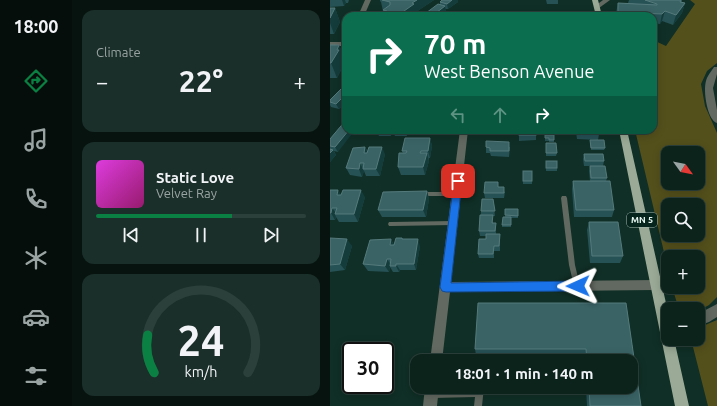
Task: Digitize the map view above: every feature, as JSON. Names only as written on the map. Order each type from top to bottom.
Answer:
[{"type":"main road","points":[[596,0],[598,12]]},
{"type":"main road","name":"MN 5","points":[[624,134],[661,302]]},
{"type":"main road","name":"MN 5","points":[[671,346],[682,406]]},
{"type":"street","points":[[363,12],[368,0]]},
{"type":"street","points":[[597,7],[600,0]]},
{"type":"street","points":[[597,7],[607,0]]},
{"type":"street","points":[[330,44],[342,44]]},
{"type":"street","points":[[717,69],[712,75],[708,86],[710,101],[717,120]]},
{"type":"street","points":[[437,354],[464,134]]},
{"type":"street","points":[[446,287],[656,285]]},
{"type":"street","points":[[705,318],[717,310]]},
{"type":"lane","points":[[417,194],[457,194]]},
{"type":"lane","points":[[564,198],[572,265],[578,286]]},
{"type":"lane","points":[[391,224],[453,223]]},
{"type":"lane","points":[[431,396],[447,394]]},
{"type":"lane","points":[[478,406],[480,394]]},
{"type":"shaded area","points":[[690,0],[717,0],[717,63],[707,71],[701,84],[705,106],[717,133],[717,297],[705,307],[705,302],[677,302],[674,294],[705,294],[705,250],[663,250],[662,242],[705,242],[705,198],[661,198],[661,240],[636,134],[657,134],[657,42],[666,46],[695,4]]},
{"type":"shaded area","points":[[717,320],[717,406],[708,406],[693,346],[705,346],[705,325]]},
{"type":"building","points":[[382,0],[417,0],[403,12],[386,12],[387,11],[383,10],[390,5],[390,2]]},
{"type":"building","points":[[442,0],[452,0],[447,4],[440,2]]},
{"type":"building","points":[[645,0],[681,0],[680,2],[685,3],[676,15],[665,11],[662,14],[657,14],[657,12],[618,12],[618,3],[657,4]]},
{"type":"building","points":[[438,4],[445,6],[437,12],[427,12]]},
{"type":"building","points":[[330,8],[335,8],[330,18]]},
{"type":"building","points":[[330,45],[339,45],[337,50],[339,50],[331,63],[330,63]]},
{"type":"building","points":[[342,88],[342,98],[336,104],[330,102],[330,100]]},
{"type":"building","points":[[342,125],[342,134],[346,134],[335,147],[330,146],[330,139]]},
{"type":"building","points":[[519,134],[536,134],[536,135]]},
{"type":"building","points":[[545,135],[554,135],[554,140],[545,138]]},
{"type":"building","points":[[405,138],[430,138],[428,151],[421,151],[420,153],[427,153],[423,167],[398,167],[399,153],[406,153],[407,151],[402,151]]},
{"type":"building","points":[[590,140],[604,140],[605,148],[591,148]]},
{"type":"building","points":[[486,141],[509,142],[509,151],[490,151],[490,148],[486,147]]},
{"type":"building","points":[[546,143],[556,143],[557,153],[546,153]]},
{"type":"building","points":[[365,147],[364,153],[367,153],[369,147],[382,147],[376,169],[363,169],[364,163],[360,163],[359,169],[346,168],[353,148]]},
{"type":"building","points":[[584,154],[603,154],[604,161],[585,161]]},
{"type":"building","points":[[546,161],[557,161],[557,168],[546,168]]},
{"type":"building","points":[[590,166],[605,166],[607,178],[591,178]]},
{"type":"building","points":[[523,171],[532,171],[532,181],[523,181]]},
{"type":"building","points":[[573,181],[610,181],[614,210],[576,210]]},
{"type":"building","points":[[485,182],[498,182],[498,187],[504,187],[504,193],[484,193]]},
{"type":"building","points":[[330,190],[338,190],[337,195],[341,195],[343,190],[361,190],[354,214],[335,214],[337,208],[332,208],[330,213]]},
{"type":"building","points":[[427,191],[423,210],[378,210],[383,192]]},
{"type":"building","points":[[482,199],[493,199],[495,211],[481,211]]},
{"type":"building","points":[[505,209],[518,209],[518,216],[505,215]]},
{"type":"building","points":[[480,215],[493,215],[492,223],[496,223],[495,231],[479,231]]},
{"type":"building","points":[[503,217],[511,217],[511,225],[502,225]]},
{"type":"building","points":[[589,222],[618,222],[623,256],[592,256]]},
{"type":"building","points":[[486,234],[500,234],[499,246],[494,246],[493,254],[478,254],[479,239],[486,239]]},
{"type":"building","points":[[330,238],[347,239],[340,264],[330,265]]},
{"type":"building","points":[[396,238],[418,239],[414,264],[396,264],[396,266],[390,266],[391,259],[387,259],[385,266],[363,264],[370,240],[391,239],[390,245],[394,245]]},
{"type":"building","points":[[478,303],[626,303],[633,354],[586,354],[586,349],[475,349]]},
{"type":"building","points":[[638,385],[641,406],[590,406],[589,394],[638,394]]},
{"type":"route","points":[[458,181],[446,287],[578,286]]}]
